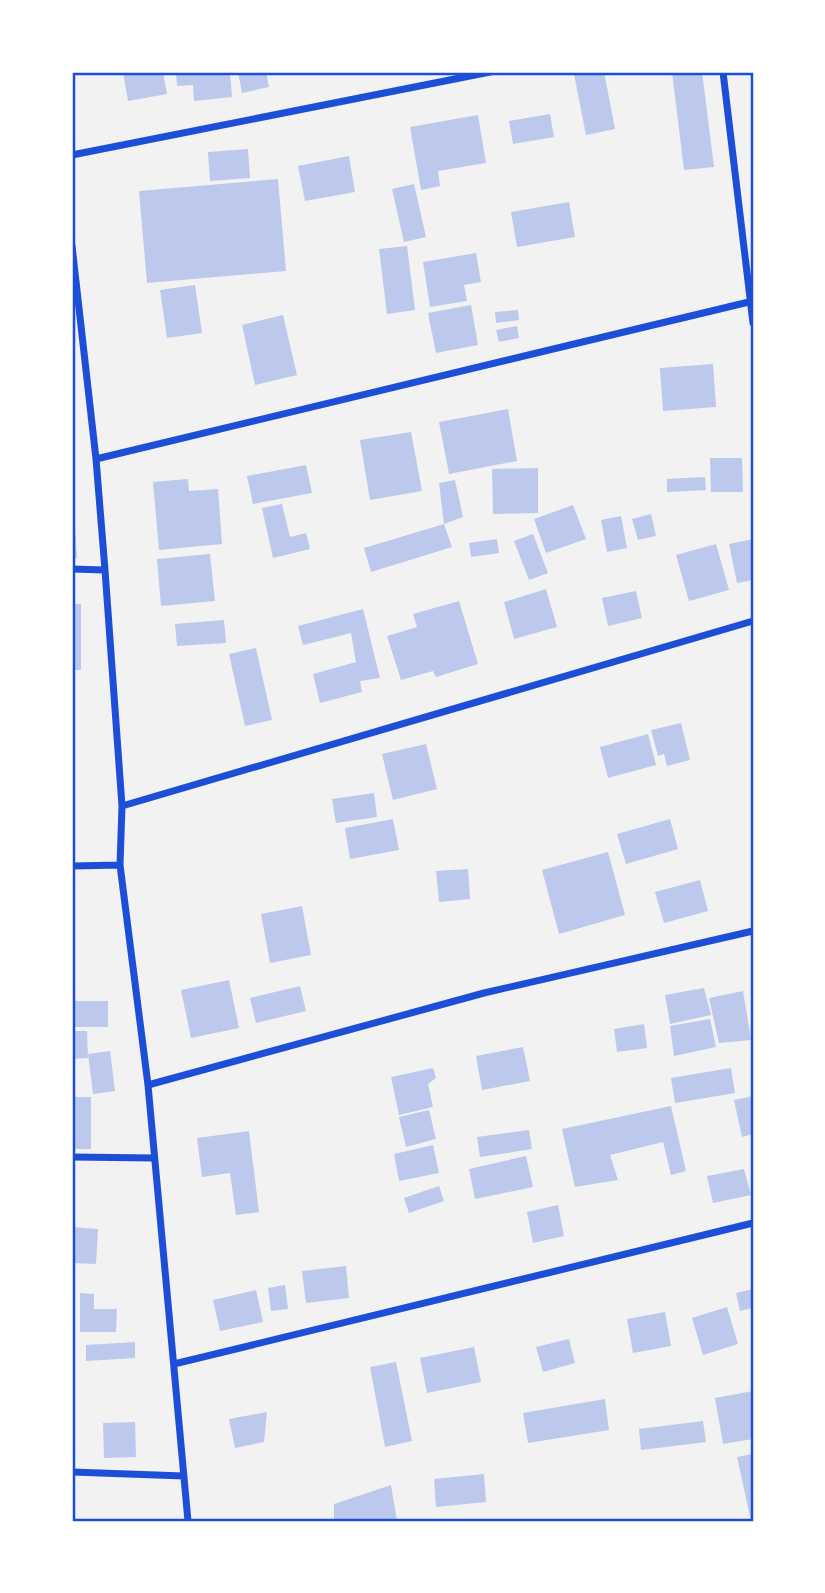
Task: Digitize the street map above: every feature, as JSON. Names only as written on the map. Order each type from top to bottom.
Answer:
[{"type":"street","points":[[72,155],[489,72]]},
{"type":"street","points":[[723,72],[753,323]]},
{"type":"street","points":[[72,246],[96,459],[105,570],[122,806],[120,865],[148,1084],[188,1521]]},
{"type":"street","points":[[96,459],[751,301]]},
{"type":"street","points":[[72,569],[105,570]]},
{"type":"street","points":[[122,806],[753,621]]},
{"type":"street","points":[[72,866],[120,865]]},
{"type":"street","points":[[148,1084],[484,993],[753,931]]},
{"type":"street","points":[[72,1157],[153,1158]]},
{"type":"street","points":[[174,1364],[753,1223]]},
{"type":"street","points":[[72,1472],[184,1476]]},
{"type":"building","points":[[123,72],[163,72],[167,94],[128,101]]},
{"type":"building","points":[[176,72],[230,72],[232,97],[194,101],[193,85],[177,86]]},
{"type":"building","points":[[238,72],[266,72],[269,87],[242,93]]},
{"type":"building","points":[[604,72],[615,129],[586,135],[574,74]]},
{"type":"building","points":[[672,72],[702,72],[714,167],[684,170]]},
{"type":"building","points":[[550,114],[554,137],[513,144],[509,121]]},
{"type":"building","points":[[478,115],[486,163],[438,171],[440,186],[421,190],[410,127]]},
{"type":"building","points":[[248,149],[250,178],[210,181],[208,152]]},
{"type":"building","points":[[349,156],[355,192],[305,201],[298,166]]},
{"type":"building","points":[[278,179],[286,271],[147,283],[139,191]]},
{"type":"building","points":[[414,184],[426,237],[404,242],[392,189]]},
{"type":"building","points":[[569,202],[575,237],[517,247],[511,212]]},
{"type":"building","points":[[407,246],[415,310],[387,314],[379,249]]},
{"type":"building","points":[[476,253],[481,282],[464,285],[467,301],[430,307],[423,262]]},
{"type":"building","points":[[195,285],[202,333],[167,338],[160,290]]},
{"type":"building","points":[[471,305],[478,345],[436,353],[428,313]]},
{"type":"building","points":[[518,310],[519,320],[496,323],[495,312]]},
{"type":"building","points":[[283,315],[297,375],[255,385],[242,325]]},
{"type":"building","points":[[517,326],[519,338],[499,342],[496,330]]},
{"type":"building","points":[[713,364],[716,407],[663,411],[660,368]]},
{"type":"building","points":[[508,409],[517,461],[449,474],[439,422]]},
{"type":"building","points":[[411,432],[422,491],[370,500],[360,440]]},
{"type":"building","points":[[710,458],[742,458],[743,492],[711,492]]},
{"type":"building","points":[[306,465],[312,493],[253,504],[247,476]]},
{"type":"building","points":[[538,468],[538,513],[493,514],[492,469]]},
{"type":"building","points":[[705,477],[706,490],[667,492],[667,479]]},
{"type":"building","points":[[188,479],[189,491],[218,489],[222,544],[159,550],[153,482]]},
{"type":"building","points":[[455,480],[463,517],[444,524],[439,483]]},
{"type":"building","points":[[282,504],[290,537],[306,533],[310,549],[273,558],[262,508]]},
{"type":"building","points":[[573,505],[586,539],[546,553],[534,519]]},
{"type":"building","points":[[74,512],[77,558],[72,558]]},
{"type":"building","points":[[651,514],[656,536],[638,540],[632,519]]},
{"type":"building","points":[[621,516],[627,548],[607,552],[601,520]]},
{"type":"building","points":[[444,524],[452,547],[371,572],[364,548]]},
{"type":"building","points":[[533,534],[548,573],[529,580],[514,541]]},
{"type":"building","points":[[497,539],[499,553],[471,557],[469,543]]},
{"type":"building","points":[[753,539],[753,580],[737,583],[729,544]]},
{"type":"building","points":[[716,544],[729,590],[689,601],[676,555]]},
{"type":"building","points":[[210,554],[215,601],[161,606],[157,559]]},
{"type":"building","points":[[546,589],[557,627],[514,639],[504,602]]},
{"type":"building","points":[[636,591],[642,618],[608,626],[602,598]]},
{"type":"building","points":[[459,601],[478,664],[436,677],[433,671],[401,680],[387,636],[417,627],[413,614]]},
{"type":"building","points":[[72,604],[81,604],[81,670],[72,670]]},
{"type":"building","points":[[363,609],[380,678],[360,681],[362,692],[320,703],[313,674],[356,662],[351,633],[303,645],[298,626]]},
{"type":"building","points":[[224,620],[226,643],[177,646],[175,624]]},
{"type":"building","points":[[256,648],[272,720],[245,726],[229,654]]},
{"type":"building","points":[[681,723],[690,760],[667,766],[664,754],[658,756],[651,730]]},
{"type":"building","points":[[648,734],[656,765],[608,778],[600,747]]},
{"type":"building","points":[[426,744],[437,789],[393,800],[382,754]]},
{"type":"building","points":[[374,793],[377,817],[336,823],[332,799]]},
{"type":"building","points":[[393,819],[399,850],[350,859],[345,828]]},
{"type":"building","points":[[670,819],[678,849],[626,864],[617,834]]},
{"type":"building","points":[[608,852],[625,915],[559,934],[542,870]]},
{"type":"building","points":[[468,869],[470,899],[439,902],[436,871]]},
{"type":"building","points":[[700,880],[708,911],[664,923],[655,892]]},
{"type":"building","points":[[302,906],[311,955],[270,963],[261,914]]},
{"type":"building","points":[[229,980],[239,1028],[191,1038],[181,990]]},
{"type":"building","points":[[300,986],[306,1011],[256,1023],[250,998]]},
{"type":"building","points":[[704,988],[711,1015],[670,1024],[665,995]]},
{"type":"building","points":[[743,991],[751,1040],[719,1043],[709,998]]},
{"type":"building","points":[[72,1001],[108,1001],[108,1027],[72,1027]]},
{"type":"building","points":[[710,1019],[716,1047],[674,1056],[670,1026]]},
{"type":"building","points":[[644,1024],[647,1048],[617,1052],[614,1029]]},
{"type":"building","points":[[72,1031],[87,1031],[88,1058],[72,1059]]},
{"type":"building","points":[[523,1047],[530,1081],[482,1090],[476,1056]]},
{"type":"building","points":[[110,1051],[115,1091],[93,1094],[88,1054]]},
{"type":"building","points":[[433,1068],[436,1078],[428,1084],[433,1107],[399,1115],[391,1077]]},
{"type":"building","points":[[731,1068],[735,1093],[675,1103],[671,1078]]},
{"type":"building","points":[[753,1096],[753,1134],[742,1137],[734,1100]]},
{"type":"building","points":[[72,1097],[91,1097],[91,1149],[72,1149]]},
{"type":"building","points":[[671,1106],[686,1171],[671,1175],[663,1142],[610,1155],[618,1180],[575,1187],[562,1129]]},
{"type":"building","points":[[429,1110],[436,1139],[406,1147],[399,1117]]},
{"type":"building","points":[[529,1130],[532,1149],[480,1157],[477,1137]]},
{"type":"building","points":[[249,1131],[259,1212],[236,1215],[230,1173],[202,1177],[197,1138]]},
{"type":"building","points":[[433,1145],[439,1173],[399,1181],[394,1154]]},
{"type":"building","points":[[526,1156],[533,1187],[475,1199],[469,1169]]},
{"type":"building","points":[[744,1169],[751,1195],[713,1203],[707,1176]]},
{"type":"building","points":[[439,1186],[444,1201],[409,1213],[404,1198]]},
{"type":"building","points":[[558,1205],[564,1236],[533,1243],[527,1212]]},
{"type":"building","points":[[72,1227],[98,1229],[96,1264],[72,1263]]},
{"type":"building","points":[[346,1266],[349,1298],[306,1303],[302,1271]]},
{"type":"building","points":[[285,1285],[288,1309],[271,1311],[268,1288]]},
{"type":"building","points":[[753,1289],[753,1308],[740,1311],[736,1293]]},
{"type":"building","points":[[256,1290],[263,1322],[220,1331],[213,1300]]},
{"type":"building","points":[[80,1293],[94,1294],[94,1309],[117,1309],[116,1332],[80,1332]]},
{"type":"building","points":[[727,1307],[738,1344],[703,1355],[692,1318]]},
{"type":"building","points":[[665,1312],[671,1346],[633,1353],[627,1319]]},
{"type":"building","points":[[569,1339],[575,1363],[543,1372],[536,1347]]},
{"type":"building","points":[[135,1342],[135,1358],[86,1361],[86,1345]]},
{"type":"building","points":[[474,1347],[481,1382],[427,1393],[420,1358]]},
{"type":"building","points":[[396,1362],[412,1441],[385,1447],[370,1367]]},
{"type":"building","points":[[753,1391],[753,1439],[723,1444],[715,1398]]},
{"type":"building","points":[[605,1399],[609,1430],[528,1443],[523,1413]]},
{"type":"building","points":[[267,1412],[264,1442],[235,1448],[229,1419]]},
{"type":"building","points":[[703,1421],[706,1442],[641,1450],[639,1429]]},
{"type":"building","points":[[135,1422],[136,1457],[104,1458],[103,1423]]},
{"type":"building","points":[[753,1454],[753,1521],[751,1521],[737,1457]]},
{"type":"building","points":[[484,1474],[486,1502],[436,1507],[434,1479]]},
{"type":"building","points":[[391,1485],[397,1521],[334,1521],[334,1504]]}]
